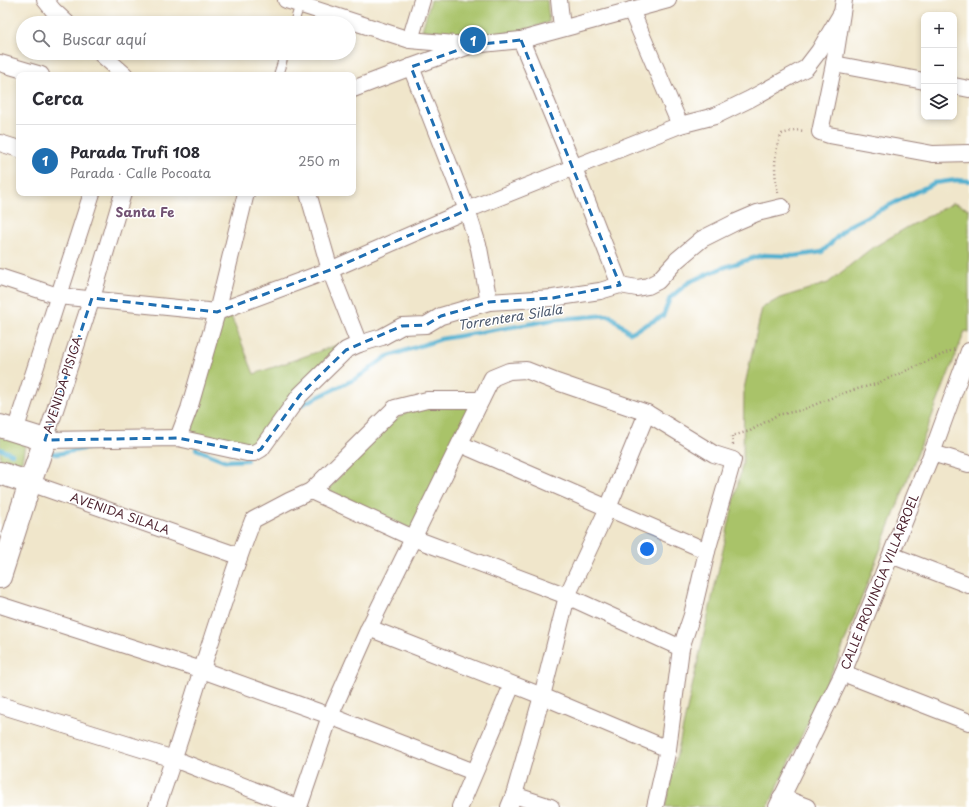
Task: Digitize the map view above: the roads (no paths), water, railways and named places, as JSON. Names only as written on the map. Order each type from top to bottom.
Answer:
[{"type":"street","points":[[45,0],[59,16]]},
{"type":"street","points":[[410,40],[422,0]]},
{"type":"street","points":[[559,0],[562,28]]},
{"type":"street","points":[[356,22],[410,40],[472,45],[521,40],[668,0]]},
{"type":"street","points":[[293,2],[336,16]]},
{"type":"street","points":[[842,7],[834,64],[820,132],[829,135],[933,154],[969,153]]},
{"type":"street","points":[[0,277],[58,296],[92,298],[217,312],[330,270],[467,210],[680,125],[714,116],[750,99],[806,68],[819,51],[842,7]]},
{"type":"street","points":[[631,10],[680,125]]},
{"type":"street","points":[[521,40],[620,285]]},
{"type":"street","points":[[356,88],[472,45]]},
{"type":"street","points":[[108,60],[122,72]]},
{"type":"street","points":[[0,63],[30,72]]},
{"type":"street","points":[[834,64],[921,80]]},
{"type":"street","points":[[411,67],[467,210],[479,248],[489,302]]},
{"type":"street","points":[[957,87],[969,89]]},
{"type":"street","points":[[0,143],[16,148]]},
{"type":"street","points":[[91,196],[58,296],[8,428],[45,440],[178,438],[247,454],[254,453],[261,449],[300,395],[346,350],[359,344],[382,337],[402,326],[426,325],[441,316],[489,302],[553,298],[600,291],[620,285],[638,288],[648,286],[658,281],[677,260],[702,239],[757,213],[782,208]]},
{"type":"street","name":"AVENIDA PISIGA","points":[[0,577],[92,298],[123,196]]},
{"type":"street","points":[[178,438],[189,409],[217,312],[245,196]]},
{"type":"street","points":[[309,196],[330,270],[359,344]]},
{"type":"street","name":"CALLE PROVINCIA VILLARROEL","points":[[779,802],[843,673],[932,453],[964,349]]},
{"type":"street","points":[[0,705],[174,758],[298,807],[330,716],[368,628],[492,378],[509,371],[526,370],[647,413],[714,454],[733,460],[707,551],[692,615],[681,648],[668,749],[655,807]]},
{"type":"street","points":[[157,807],[239,556],[253,520],[311,491],[395,408],[427,400],[481,400]]},
{"type":"street","points":[[551,807],[511,801],[542,696],[567,596],[608,508],[647,413]]},
{"type":"street","points":[[460,444],[707,551]]},
{"type":"street","points":[[932,453],[969,464]]},
{"type":"street","name":"AVENIDA SILALA","points":[[0,473],[239,556]]},
{"type":"street","points":[[311,491],[413,538],[567,596],[681,648]]},
{"type":"street","points":[[891,555],[969,585]]},
{"type":"street","points":[[0,605],[202,670],[330,716],[474,772]]},
{"type":"street","points":[[368,628],[542,696],[668,749]]},
{"type":"street","points":[[843,673],[969,722]]},
{"type":"street","points":[[460,807],[512,685]]},
{"type":"street","points":[[779,802],[807,807]]},
{"type":"lane","points":[[293,2],[294,16]]},
{"type":"lane","points":[[279,72],[283,60]]},
{"type":"waterway","name":"Torrentera Silala","points":[[299,406],[357,378],[386,357],[441,339],[558,319],[610,315],[630,333],[663,316],[670,298],[689,282],[722,268],[763,255],[794,256],[822,252],[848,226],[934,183],[957,180],[969,181]]},
{"type":"waterway","name":"Torrentera Silala","points":[[48,452],[57,454],[98,446]]},
{"type":"waterway","name":"Torrentera Silala","points":[[0,449],[12,454]]},
{"type":"waterway","name":"Torrentera Silala","points":[[196,449],[226,461],[247,460]]},
{"type":"place","name":"Parada Trufi 108","points":[[473,40]]},
{"type":"district","name":"Santa Fe","points":[[145,212]]}]
